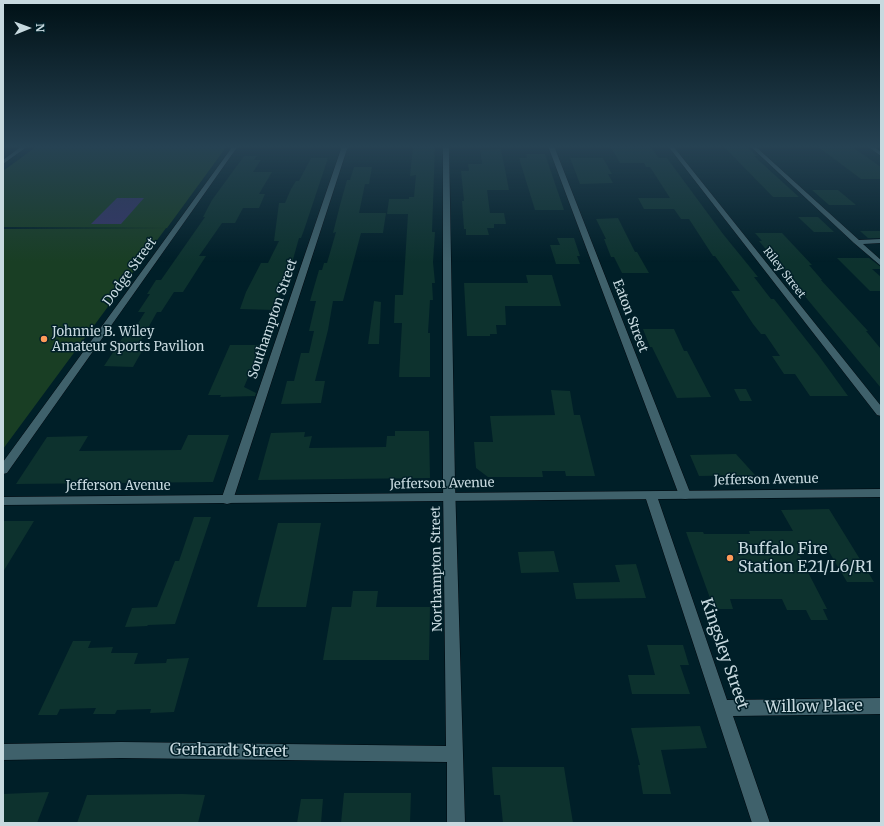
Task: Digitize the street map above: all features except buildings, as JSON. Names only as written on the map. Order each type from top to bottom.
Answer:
[{"type":"street","name":"Dodge Street","points":[[3,470],[208,185]]},
{"type":"street","name":"Southampton Street","points":[[227,500],[332,185]]},
{"type":"street","name":"Northampton Street","points":[[446,185],[456,823]]},
{"type":"street","name":"Eaton Street","points":[[566,185],[685,495]]},
{"type":"street","name":"Riley Street","points":[[700,185],[881,413]]},
{"type":"street","points":[[794,185],[881,264]]},
{"type":"street","points":[[856,242],[881,242]]},
{"type":"street","name":"Jefferson Avenue","points":[[3,501],[881,493]]},
{"type":"street","name":"Kingsley Street","points":[[652,496],[761,823]]},
{"type":"street","name":"Willow Place","points":[[723,708],[881,706]]},
{"type":"street","name":"Gerhardt Street","points":[[3,752],[128,750],[455,754]]},
{"type":"green space","points":[[3,185],[199,185],[167,228],[3,227]]},
{"type":"green space","name":"Johnnie B. Wiley Amateur Sports Pavilion","points":[[166,228],[3,449],[3,229]]},
{"type":"shaded area","points":[[117,198],[144,198],[121,224],[91,224]]},
{"type":"place","name":"Johnnie B. Wiley Amateur Sports Pavilion","points":[[44,339]]},
{"type":"place","name":"Buffalo Fire Station E21/L6/R1","points":[[730,558]]}]
